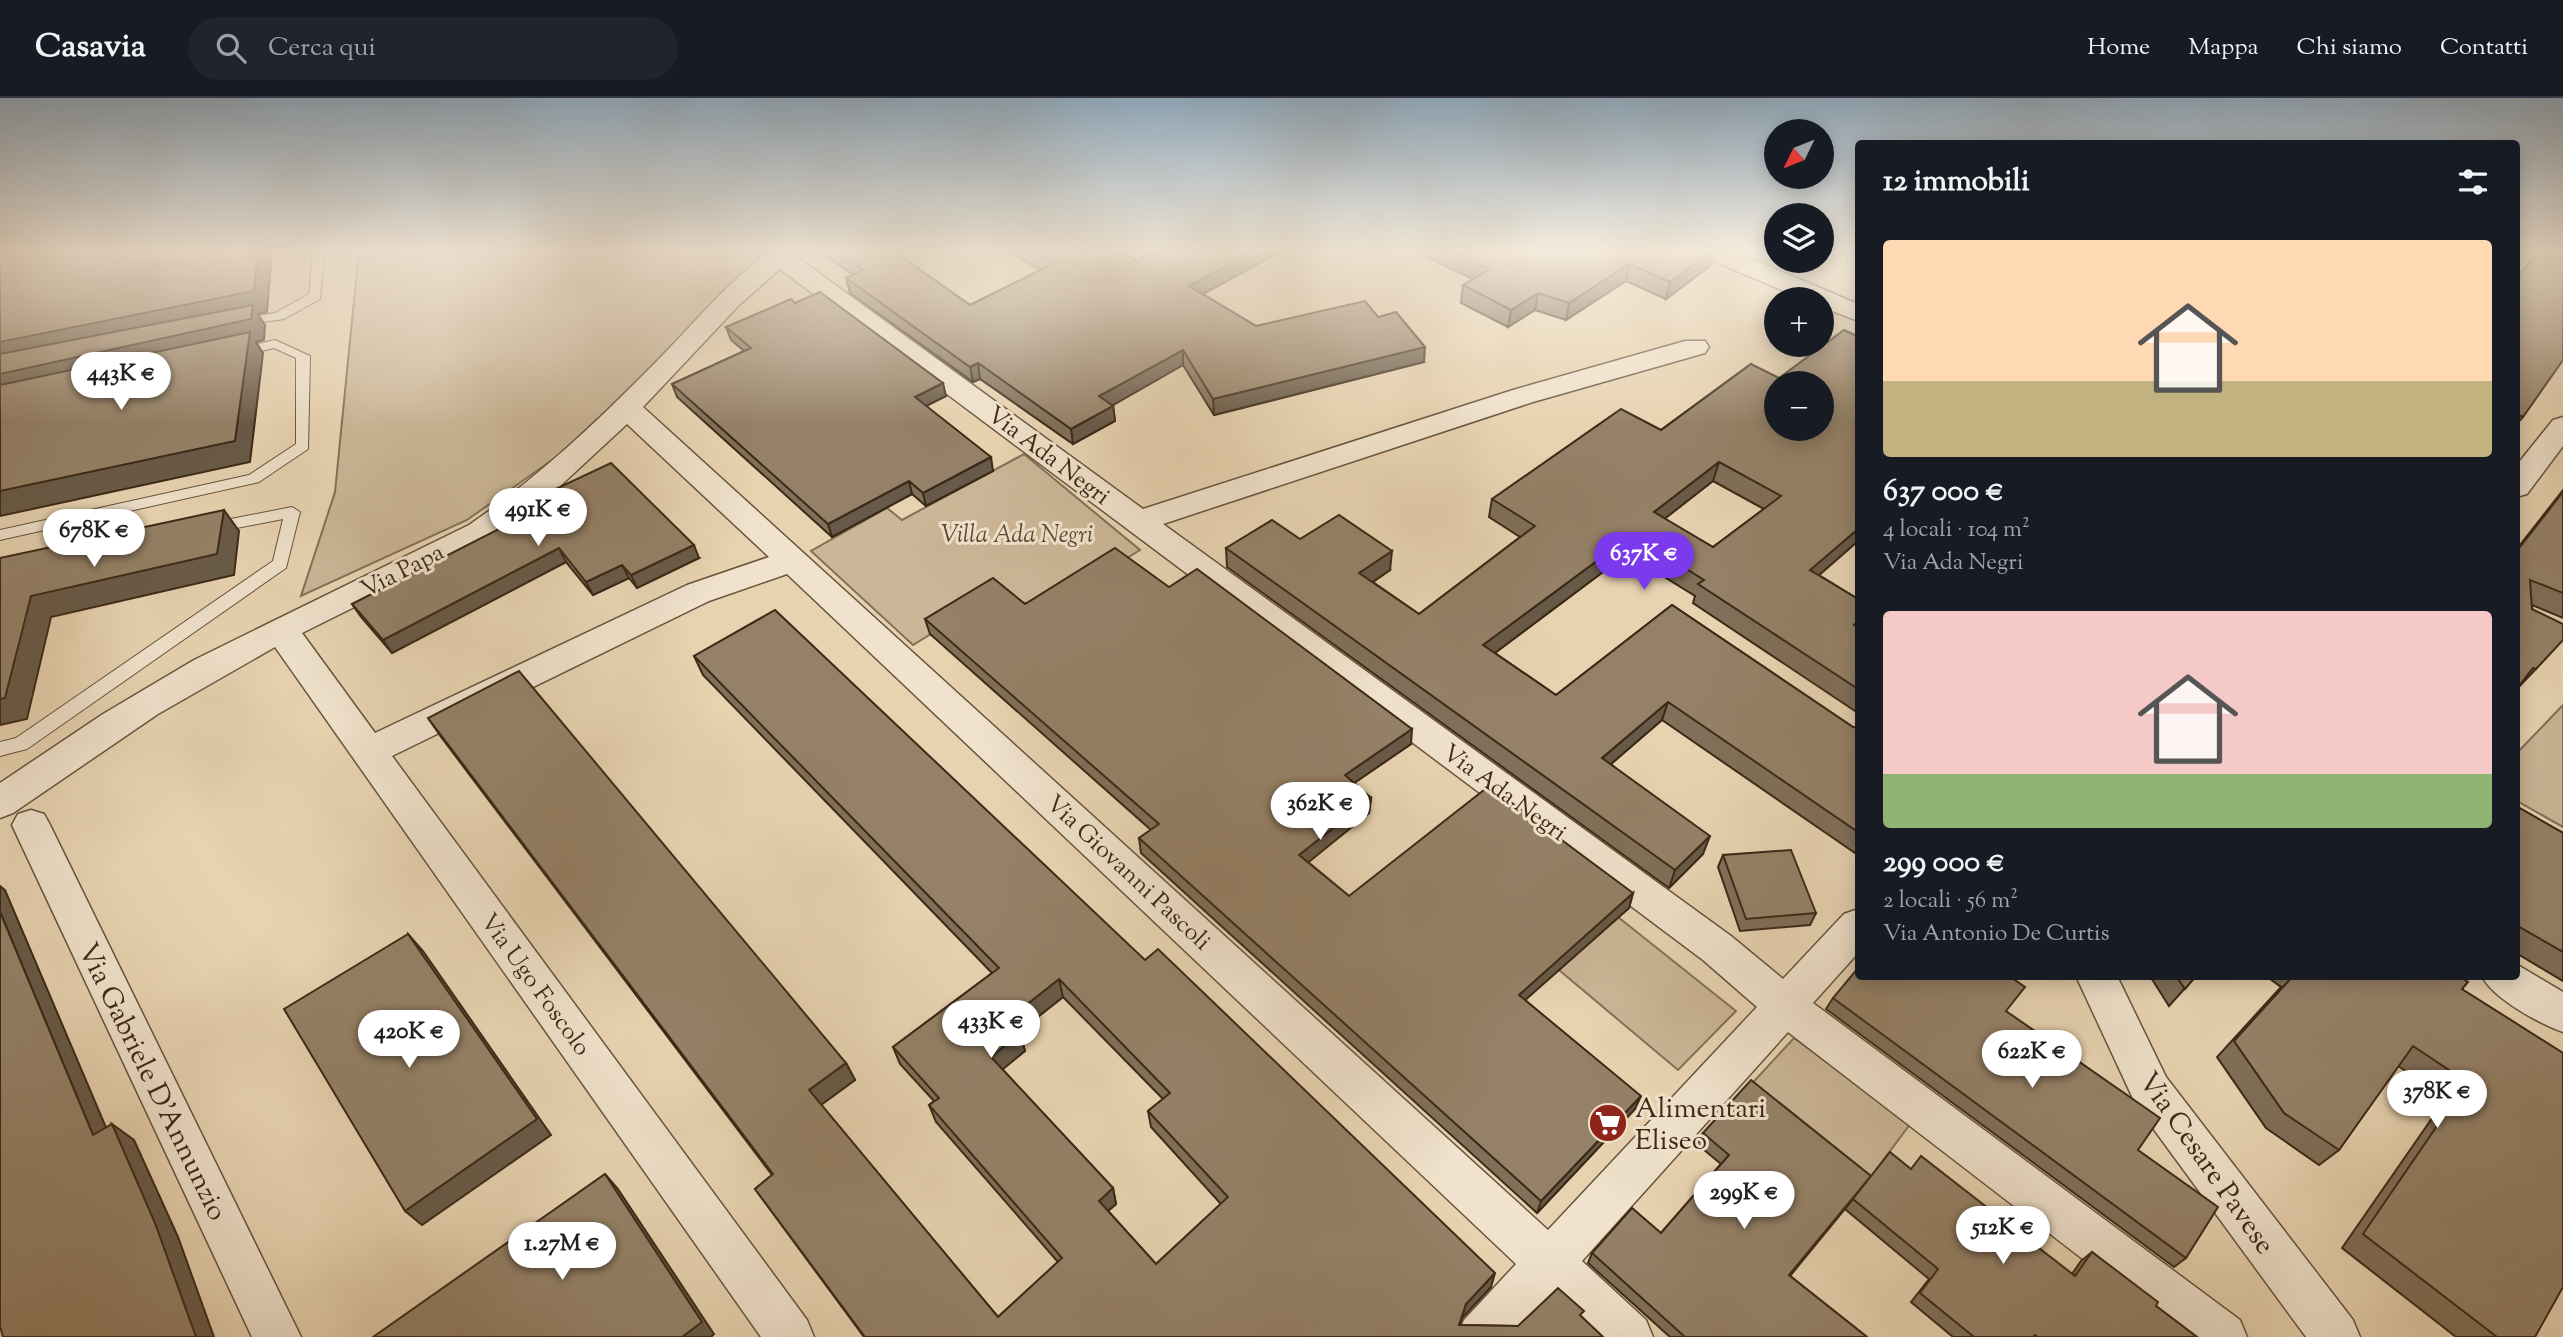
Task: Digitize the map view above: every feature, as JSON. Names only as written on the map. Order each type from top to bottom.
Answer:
[{"type":"street","name":"Via Papa","points":[[16,814],[92,738],[159,696],[498,520],[551,480],[627,408],[724,308]]},
{"type":"street","name":"Via Ada Negri","points":[[856,308],[1138,521],[1717,948],[1784,1005],[2223,1337]]},
{"type":"street","points":[[1138,521],[1522,396],[1695,347]]},
{"type":"street","name":"Via Giovanni Pascoli","points":[[627,408],[1629,1337]]},
{"type":"street","points":[[2520,482],[2563,426]]},
{"type":"street","points":[[369,751],[698,593],[792,561]]},
{"type":"street","name":"Via Ugo Foscolo","points":[[282,631],[790,1337]]},
{"type":"street","name":"Via Gabriele D'Annunzio","points":[[16,814],[277,1337]]},
{"type":"street","points":[[1481,1337],[1855,929]]},
{"type":"street","name":"Via Cesare Pavese","points":[[2098,980],[2151,1091],[2336,1337]]},
{"type":"street","points":[[2508,980],[2563,1014]]},
{"type":"lane","points":[[226,326],[279,316],[294,308]]},
{"type":"lane","points":[[0,535],[254,479],[303,446],[303,356],[275,344],[223,355]]},
{"type":"lane","points":[[0,749],[21,744],[280,564],[292,512],[199,531]]},
{"type":"green space","points":[[353,308],[709,308],[572,446],[467,520],[301,596],[335,492]]},
{"type":"green space","name":"Villa Ada Negri","points":[[1024,454],[1140,550],[1049,607],[991,597],[913,645],[811,551],[887,508],[902,520]]},
{"type":"green space","points":[[2563,705],[2563,827],[2520,803],[2520,750]]},
{"type":"green space","points":[[1618,917],[1736,1011],[1678,1070],[1559,970]]},
{"type":"green space","points":[[1794,1038],[1911,1123],[1863,1187],[1745,1091]]},
{"type":"building","points":[[0,308],[170,308],[0,342]]},
{"type":"building","points":[[238,308],[253,308],[251,319],[0,374],[0,354]]},
{"type":"building","points":[[771,308],[841,308],[943,383],[915,397],[991,457],[923,493],[909,481],[828,524],[672,384],[751,348],[726,327]]},
{"type":"building","points":[[888,308],[1226,308],[1256,326],[1335,308],[1371,308],[1378,317],[1396,312],[1425,347],[1213,399],[1183,350],[1099,396],[1113,406],[1071,429],[978,363],[970,367]]},
{"type":"building","points":[[2520,308],[2563,308],[2563,360],[2523,417],[2520,416]]},
{"type":"building","points":[[1844,330],[1855,335],[1855,532],[1810,570],[1855,597],[1855,687],[1698,584],[1704,580],[1632,535],[1483,645],[1556,695],[1672,605],[1855,727],[1855,830],[1668,702],[1602,758],[1710,836],[1675,870],[1226,548],[1272,520],[1300,539],[1339,515],[1392,551],[1359,573],[1419,614],[1535,526],[1492,499],[1621,409],[1661,430],[1751,364],[1765,371],[1764,441],[1834,441],[1834,371],[1788,371],[1807,357],[1834,357],[1834,337]],"holes":[[[1719,462],[1781,496],[1713,547],[1654,512]]]},
{"type":"building","points":[[250,332],[235,441],[0,491],[0,385]]},
{"type":"building","points":[[611,463],[694,545],[631,575],[622,565],[586,582],[559,548],[383,640],[352,604],[509,524],[501,516],[509,511]]},
{"type":"building","points":[[2563,492],[2563,593],[2530,580],[2532,609],[2563,624],[2563,640],[2536,669],[2533,668],[2520,685],[2520,547]]},
{"type":"building","points":[[224,510],[217,554],[31,596],[5,698],[0,699],[0,558]]},
{"type":"building","points":[[1115,548],[1169,587],[1197,569],[1412,729],[1345,775],[1371,798],[1299,855],[1349,896],[1489,786],[1633,893],[1519,995],[1641,1096],[1541,1201],[1139,838],[1159,824],[925,619],[993,578],[1025,604]]},
{"type":"building","points":[[775,610],[1145,960],[1158,949],[1495,1273],[1466,1304],[1459,1325],[1518,1326],[1558,1288],[1584,1311],[1580,1315],[1603,1337],[865,1337],[755,1189],[773,1174],[428,718],[519,671],[846,1063],[809,1090],[998,1317],[1062,1258],[929,1105],[939,1098],[893,1047],[999,968],[694,656]],"holes":[[[1059,979],[1170,1093],[1148,1111],[1228,1197],[1156,1264],[1099,1201],[1113,1188],[991,1057],[1020,1033],[1007,1020]]]},
{"type":"building","points":[[2520,808],[2563,833],[2563,952],[2520,927]]},
{"type":"building","points":[[1791,850],[1816,913],[1746,919],[1723,855]]},
{"type":"building","points":[[0,912],[93,1135],[112,1124],[155,1223],[196,1337],[3,1337],[0,1326]]},
{"type":"building","points":[[408,934],[537,1119],[405,1211],[284,1009]]},
{"type":"building","points":[[1855,972],[1855,980],[2015,980],[2025,987],[2006,1011],[2160,1118],[2138,1150],[2218,1207],[2186,1258],[1833,998]]},
{"type":"building","points":[[2179,980],[2193,980],[2185,989]]},
{"type":"building","points":[[2289,980],[2465,980],[2468,982],[2462,989],[2563,1053],[2563,1287],[2535,1337],[2497,1337],[2363,1234],[2467,1082],[2413,1046],[2339,1150],[2284,1113],[2234,1041]]},
{"type":"building","points":[[1751,1080],[1871,1176],[1789,1275],[1867,1337],[1685,1337],[1592,1253],[1632,1208],[1661,1233],[1729,1155],[1703,1133]]},
{"type":"building","points":[[1890,1152],[1911,1169],[1921,1156],[2075,1276],[2092,1252],[2158,1302],[2156,1306],[2197,1337],[1974,1337],[1920,1293],[1938,1269],[1853,1199]]},
{"type":"building","points":[[605,1174],[702,1322],[682,1337],[373,1337]]},
{"type":"place","name":"Alimentari Eliseo","points":[[1608,1123]]}]
